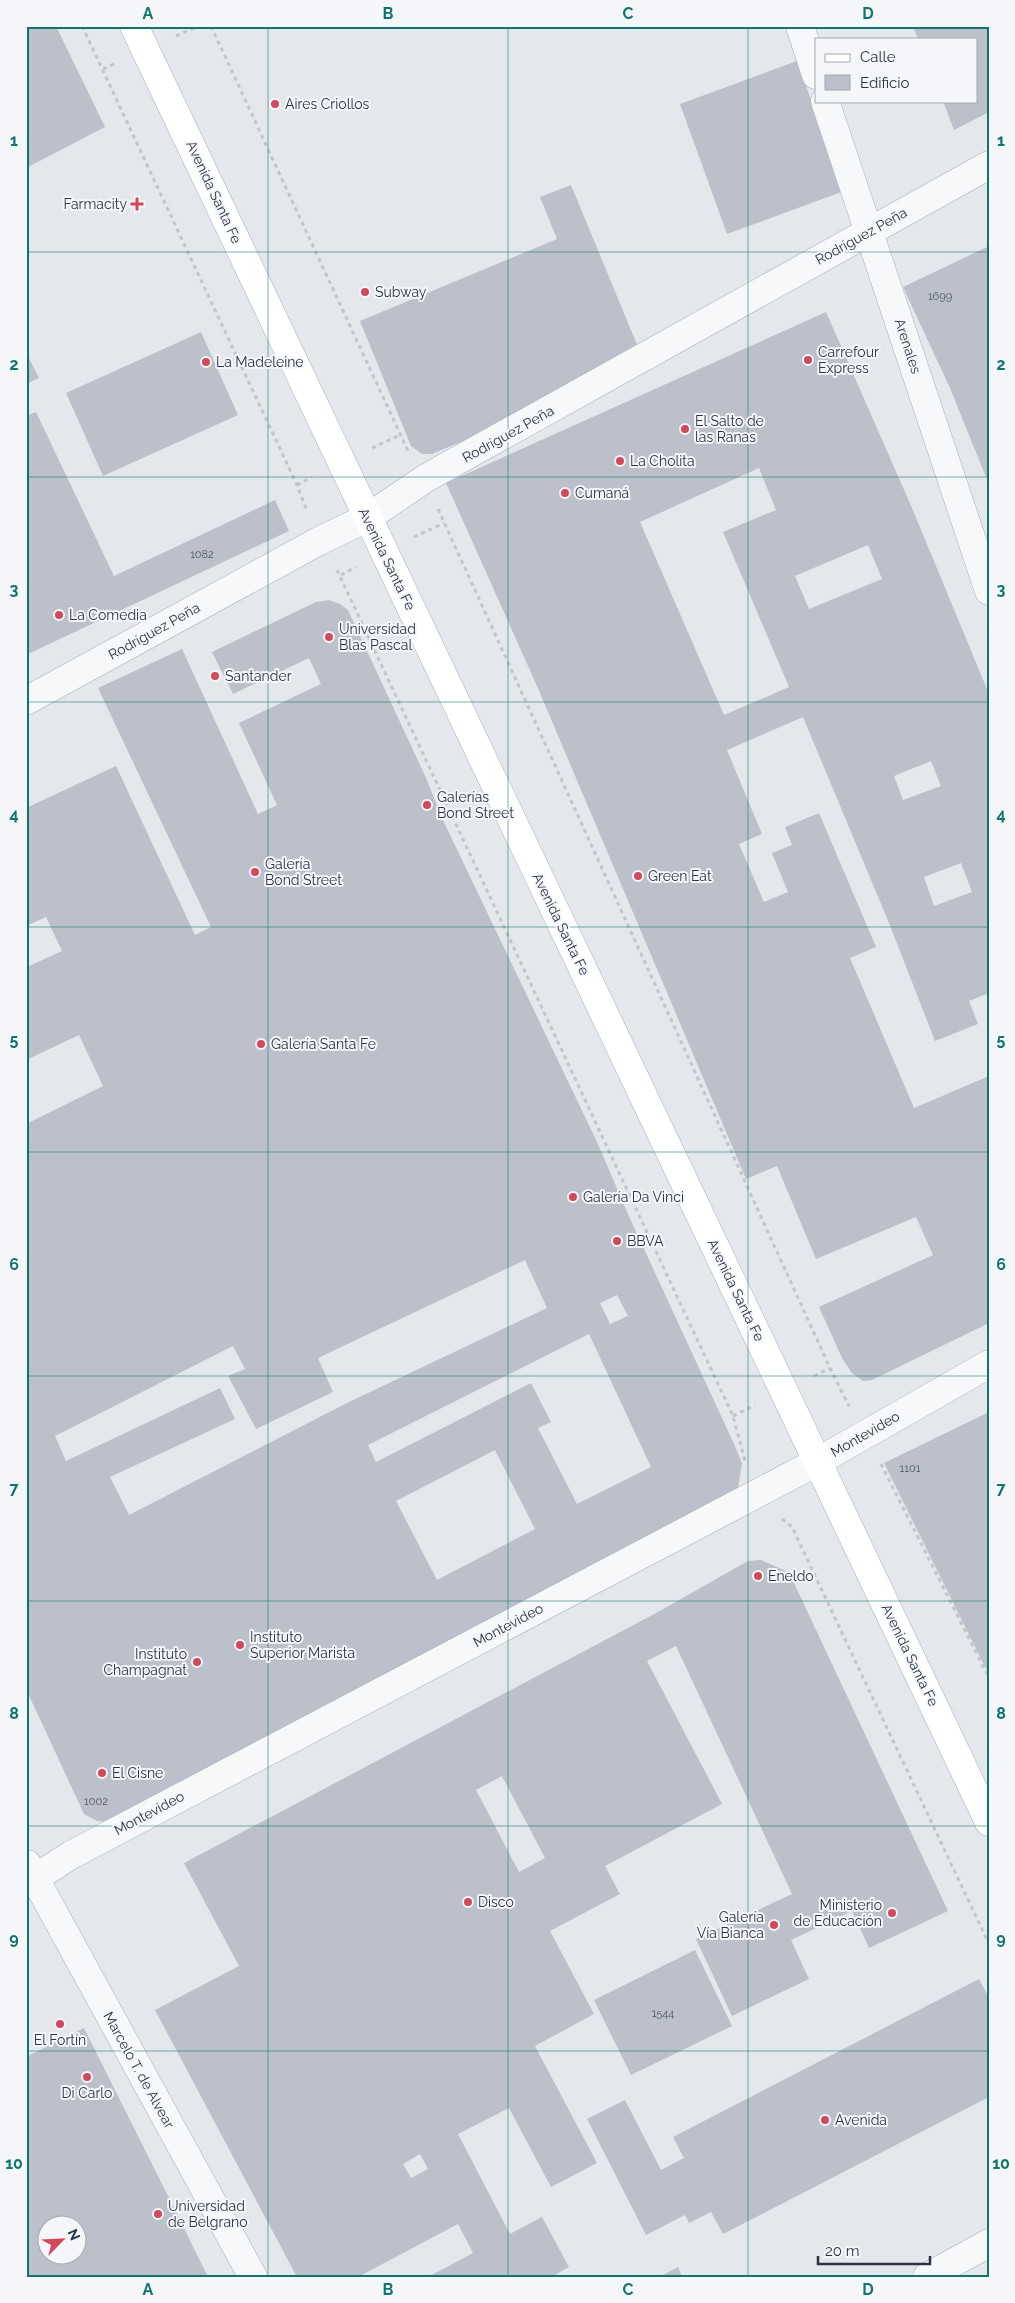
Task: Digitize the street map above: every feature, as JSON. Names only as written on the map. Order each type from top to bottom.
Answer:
[{"type":"main road","name":"Avenida Santa Fe","points":[[134,26],[989,1822]]},
{"type":"street","points":[[800,26],[815,72]]},
{"type":"street","name":"Arenales","points":[[825,102],[989,591]]},
{"type":"street","name":"Rodríguez Peña","points":[[26,701],[319,541],[367,518],[426,478],[989,165]]},
{"type":"street","name":"Montevideo","points":[[29,1876],[817,1462],[989,1364]]},
{"type":"street","name":"Marcelo T. de Alvear","points":[[29,1876],[253,2277]]},
{"type":"street","points":[[926,2277],[989,2243]]},
{"type":"path","points":[[82,26],[293,476],[319,541],[341,575],[733,1416],[755,1494],[792,1528],[989,1944]]},
{"type":"path","points":[[211,26],[400,435],[426,478],[444,523],[817,1340],[864,1435],[889,1476],[989,1678]]},
{"type":"building","points":[[26,26],[56,26],[105,127],[26,168]]},
{"type":"building","points":[[913,26],[989,26],[989,112],[954,130],[943,102],[978,102],[978,38],[918,38]]},
{"type":"building","points":[[797,61],[844,191],[727,234],[680,104]]},
{"type":"building","points":[[571,185],[645,364],[432,454],[422,454],[411,446],[360,321],[557,239],[540,197]]},
{"type":"building","points":[[989,246],[988,482],[950,388],[903,287]]},
{"type":"building","points":[[826,312],[912,508],[989,694],[989,993],[969,1001],[978,1024],[935,1041],[889,923],[803,717],[727,750],[762,834],[739,844],[764,902],[788,892],[772,853],[792,845],[785,827],[819,813],[876,947],[850,958],[914,1108],[989,1076],[989,1323],[872,1380],[863,1381],[852,1373],[842,1358],[819,1307],[933,1255],[916,1217],[816,1259],[777,1166],[746,1179],[537,686],[446,483]],"holes":[[[759,468],[776,510],[723,532],[789,687],[724,715],[640,522]],[[868,545],[882,579],[809,609],[795,576]],[[931,761],[941,786],[903,800],[894,776]],[[961,863],[972,892],[934,906],[924,877]]]},
{"type":"building","points":[[201,332],[238,415],[103,476],[66,393]]},
{"type":"building","points":[[26,352],[39,378],[26,384]]},
{"type":"building","points":[[36,412],[114,576],[275,500],[289,531],[26,655],[26,416]]},
{"type":"building","points":[[329,600],[340,604],[348,610],[427,780],[441,816],[598,1144],[627,1212],[734,1444],[742,1463],[738,1489],[113,1822],[97,1821],[84,1814],[26,1689],[26,1124],[103,1086],[79,1035],[26,1060],[26,960],[29,966],[62,951],[46,917],[26,926],[26,808],[116,766],[195,935],[211,927],[98,688],[182,649],[258,814],[277,805],[239,723],[321,684],[309,658],[233,694],[212,652],[316,602]],"holes":[[[525,1260],[547,1308],[347,1403],[129,1515],[110,1477],[235,1419],[220,1388],[66,1461],[55,1436],[233,1346],[245,1369],[228,1376],[256,1429],[333,1392],[318,1358]],[[617,1295],[628,1316],[610,1324],[600,1303]],[[589,1334],[651,1467],[577,1504],[538,1428],[551,1422],[531,1383],[376,1462],[368,1445]],[[495,1450],[535,1529],[437,1580],[396,1501]]]},
{"type":"building","points":[[989,1412],[989,1675],[884,1463]]},
{"type":"building","points":[[761,1560],[784,1570],[794,1583],[948,1911],[869,1948],[852,1911],[791,1940],[809,1979],[732,2016],[696,1939],[792,1894],[676,1646],[647,1661],[722,1804],[605,1866],[620,1894],[550,1931],[594,2014],[535,2046],[597,2163],[551,2187],[509,2108],[458,2134],[510,2234],[542,2217],[569,2267],[551,2277],[428,2277],[473,2253],[458,2224],[358,2277],[297,2277],[155,2010],[239,1966],[184,1863],[658,1612],[748,1561]],"holes":[[[502,1776],[545,1858],[519,1872],[476,1790]],[[420,2154],[428,2169],[411,2178],[403,2164]]]},
{"type":"building","name":"Galería Vía Bianca","points":[[695,1950],[732,2026],[631,2075],[594,2000]]},
{"type":"building","name":"Avenida","points":[[979,1979],[989,1998],[989,2097],[723,2234],[711,2212],[689,2223],[685,2215],[646,2235],[587,2119],[625,2100],[661,2170],[684,2158],[673,2137]]},
{"type":"building","points":[[84,2028],[208,2277],[26,2277],[26,2057]]},
{"type":"building","points":[[678,2267],[682,2277],[659,2277]]},
{"type":"place","name":"Aires Criollos","points":[[275,104]]},
{"type":"place","name":"Farmacity","points":[[137,204]]},
{"type":"place","name":"Subway","points":[[365,292]]},
{"type":"place","name":"Carrefour Express","points":[[808,360]]},
{"type":"place","name":"La Madeleine","points":[[206,362]]},
{"type":"place","name":"El Salto de las Ranas","points":[[685,429]]},
{"type":"place","name":"La Cholita","points":[[620,461]]},
{"type":"place","name":"Cumaná","points":[[565,493]]},
{"type":"place","name":"La Comedia","points":[[59,615]]},
{"type":"place","name":"Universidad Blas Pascal","points":[[329,637]]},
{"type":"place","name":"Santander","points":[[215,676]]},
{"type":"place","name":"Galerías Bond Street","points":[[427,805]]},
{"type":"place","name":"Galería Bond Street","points":[[255,872]]},
{"type":"place","name":"Green Eat","points":[[638,876]]},
{"type":"place","name":"Galería Santa Fe","points":[[261,1044]]},
{"type":"place","name":"Galería Da Vinci","points":[[573,1197]]},
{"type":"place","name":"BBVA","points":[[617,1241]]},
{"type":"place","name":"Eneldo","points":[[758,1576]]},
{"type":"place","name":"Instituto Superior Marista","points":[[240,1645]]},
{"type":"place","name":"Instituto Champagnat","points":[[197,1662]]},
{"type":"place","name":"El Cisne","points":[[102,1773]]},
{"type":"place","name":"Disco","points":[[468,1902]]},
{"type":"place","name":"Ministerio de Educación","points":[[892,1913]]},
{"type":"place","name":"Galería Vía Bianca","points":[[774,1925]]},
{"type":"place","name":"El Fortín","points":[[60,2024]]},
{"type":"place","name":"Di Carlo","points":[[87,2077]]},
{"type":"place","name":"Avenida","points":[[825,2120]]},
{"type":"place","name":"Universidad de Belgrano","points":[[158,2214]]}]
